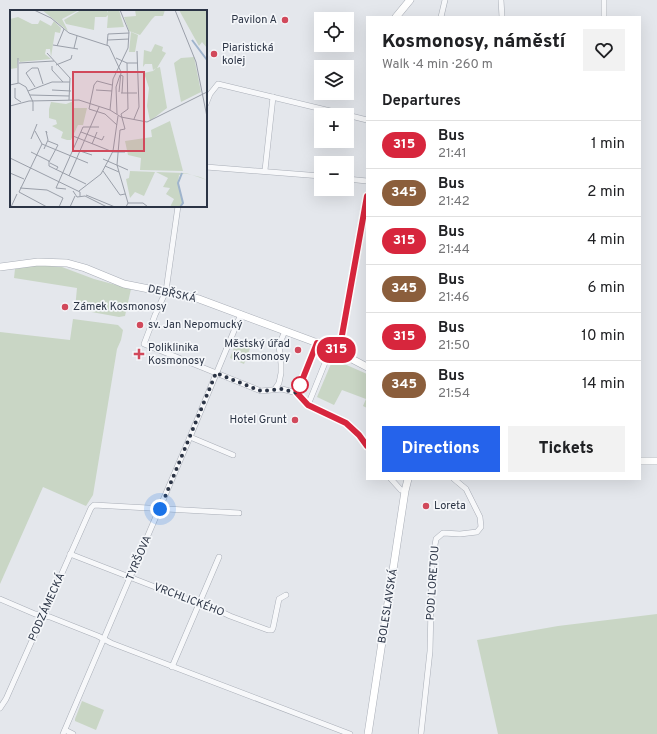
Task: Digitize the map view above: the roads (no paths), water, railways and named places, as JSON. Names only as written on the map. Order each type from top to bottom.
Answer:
[{"type":"main road","points":[[397,16],[410,0]]},
{"type":"main road","points":[[339,352],[366,202]]},
{"type":"main road","name":"DEBŘSKÁ","points":[[0,267],[38,262],[67,263],[85,268],[124,284],[166,291],[199,299],[330,348],[366,366]]},
{"type":"main road","points":[[641,461],[657,461]]},
{"type":"main road","name":"BOLESLAVSKÁ","points":[[368,734],[408,480]]},
{"type":"street","points":[[441,16],[445,0]]},
{"type":"street","points":[[501,0],[502,16]]},
{"type":"street","points":[[604,0],[604,16]]},
{"type":"street","points":[[207,102],[210,94],[218,84],[318,108]]},
{"type":"street","points":[[265,170],[273,97]]},
{"type":"street","points":[[354,117],[366,120]]},
{"type":"street","points":[[207,167],[265,170],[314,175]]},
{"type":"street","points":[[354,179],[366,180]]},
{"type":"street","points":[[178,207],[166,291],[144,344],[261,391],[282,389],[297,393],[308,405],[346,423],[359,435],[366,445]]},
{"type":"street","name":"TYRŠOVA","points":[[64,732],[160,509],[241,314]]},
{"type":"street","points":[[275,389],[279,382],[282,364],[279,345],[285,331]]},
{"type":"street","points":[[297,393],[317,343]]},
{"type":"street","points":[[308,405],[330,348]]},
{"type":"street","points":[[190,437],[233,455]]},
{"type":"street","points":[[392,480],[401,490],[405,491]]},
{"type":"street","name":"POD LORETOU","points":[[421,734],[430,651],[432,563],[436,539],[443,533],[460,534],[477,532],[481,527],[480,518],[466,490],[456,481]]},
{"type":"street","name":"PODZÁMECKÁ","points":[[0,708],[6,699],[91,508],[94,505],[160,509]]},
{"type":"street","points":[[160,509],[239,513]]},
{"type":"street","name":"VRCHLICKÉHO","points":[[70,554],[199,604],[205,604],[230,616],[270,630],[274,628],[279,599],[286,596]]},
{"type":"street","points":[[172,667],[219,557]]},
{"type":"street","points":[[0,599],[35,614],[44,615],[98,636],[104,640],[172,667],[350,734]]},
{"type":"street","points":[[64,732],[73,734]]},
{"type":"place","name":"Pavilon A","points":[[285,20]]},
{"type":"place","name":"Piaristická kolej","points":[[214,54]]},
{"type":"place","name":"Zámek Kosmonosy","points":[[65,307]]},
{"type":"place","name":"sv. Jan Nepomucký","points":[[140,325]]},
{"type":"place","name":"Městský úřad Kosmonosy","points":[[298,350]]},
{"type":"place","name":"Poliklinika Kosmonosy","points":[[139,354]]},
{"type":"place","name":"Hotel Grunt","points":[[295,420]]},
{"type":"place","name":"Loreta","points":[[426,506]]}]
